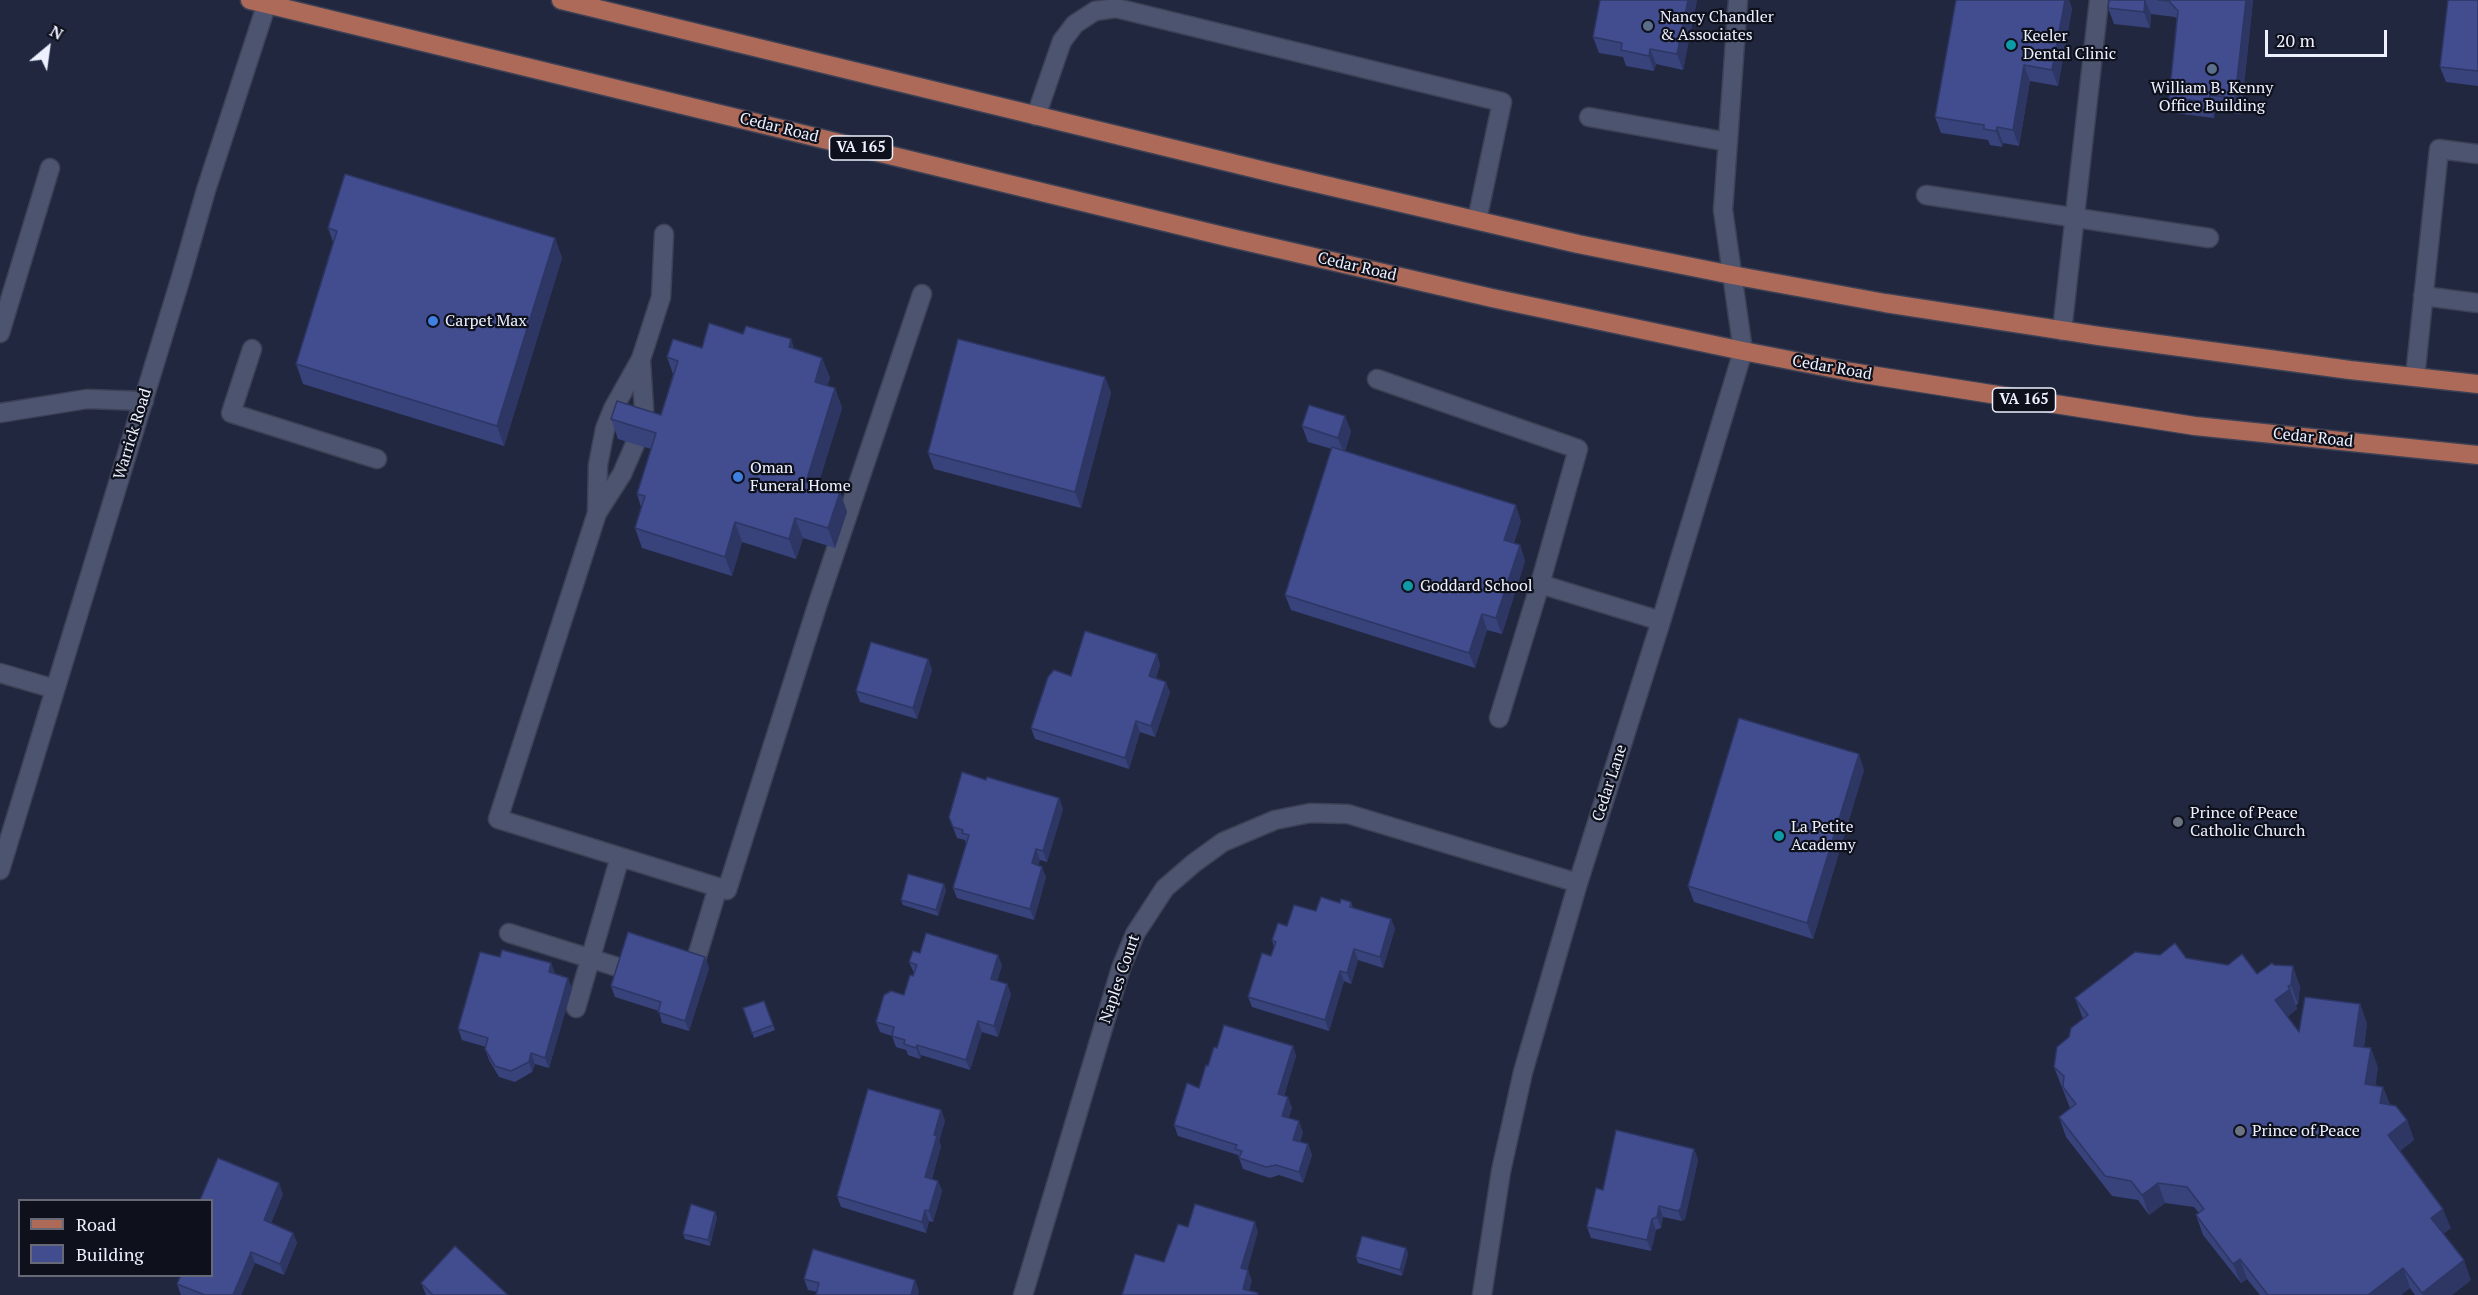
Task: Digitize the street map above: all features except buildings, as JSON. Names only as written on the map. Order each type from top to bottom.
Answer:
[{"type":"main road","points":[[561,0],[1036,116],[1478,220],[1731,275],[1885,303],[2062,331],[2202,351],[2478,384]]},
{"type":"main road","name":"Cedar Road","points":[[262,1],[1238,239],[1492,298],[1743,351],[1851,372],[2196,426],[2478,455]]},
{"type":"street","name":"Cedar Lane","points":[[1482,1295],[1501,1171],[1523,1072],[1578,883],[1743,351],[1723,210],[1738,0]]},
{"type":"street","points":[[2062,331],[2099,0]]},
{"type":"street","name":"Warrick Road","points":[[0,870],[144,401],[262,1]]},
{"type":"street","points":[[1036,116],[1062,41],[1075,24],[1095,11],[1116,8],[1502,102],[1478,220]]},
{"type":"street","points":[[1589,117],[1728,142]]},
{"type":"street","points":[[2415,377],[2439,149],[2478,153]]},
{"type":"street","points":[[0,333],[50,168]]},
{"type":"street","points":[[1926,195],[2209,238]]},
{"type":"street","points":[[597,513],[598,465],[605,429],[613,409],[641,359],[661,297],[664,234]]},
{"type":"street","points":[[635,444],[622,474],[597,513],[498,819],[727,890],[819,600],[922,294]]},
{"type":"street","points":[[2423,296],[2478,303]]},
{"type":"street","points":[[252,349],[231,413],[377,459]]},
{"type":"street","points":[[641,359],[644,409],[642,426]]},
{"type":"street","points":[[1377,379],[1578,448],[1499,718]]},
{"type":"street","points":[[0,413],[87,399],[144,401]]},
{"type":"street","points":[[1540,584],[1661,621]]},
{"type":"street","points":[[0,673],[55,689]]},
{"type":"street","name":"Naples Court","points":[[1023,1295],[1121,968],[1131,942],[1165,888],[1194,863],[1223,842],[1275,820],[1310,813],[1348,814],[1578,883]]},
{"type":"street","points":[[576,1008],[620,857]]},
{"type":"street","points":[[695,963],[718,887]]},
{"type":"street","points":[[509,933],[624,969]]},
{"type":"place","name":"Nancy Chandler & Associates","points":[[1648,26]]},
{"type":"place","name":"Keeler Dental Clinic","points":[[2011,45]]},
{"type":"place","name":"William B. Kenny Office Building","points":[[2212,69]]},
{"type":"place","name":"Carpet Max","points":[[433,321]]},
{"type":"place","name":"Oman Funeral Home","points":[[738,477]]},
{"type":"place","name":"Goddard School","points":[[1408,586]]},
{"type":"place","name":"Prince of Peace Catholic Church","points":[[2178,822]]},
{"type":"place","name":"La Petite Academy","points":[[1779,836]]},
{"type":"place","name":"Prince of Peace","points":[[2240,1131]]}]
